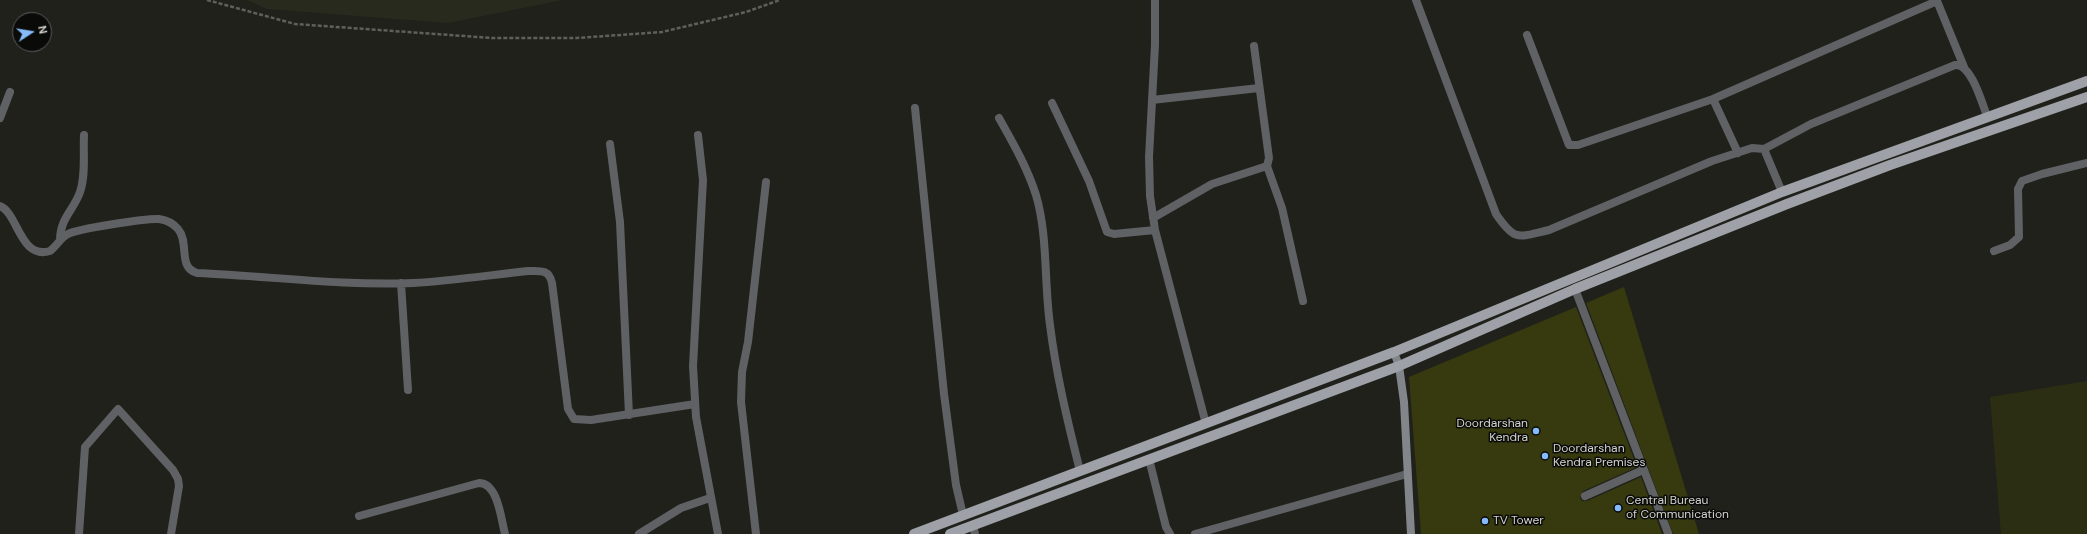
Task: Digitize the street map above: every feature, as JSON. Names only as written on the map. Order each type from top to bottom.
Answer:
[{"type":"main road","points":[[914,534],[1394,352],[1782,192],[1987,116],[2087,81]]},
{"type":"main road","points":[[950,534],[974,530],[1149,459],[1399,366],[1575,289],[1787,204],[1890,165],[2087,97]]},
{"type":"street","points":[[1155,0],[1148,175],[1153,218],[1206,424]]},
{"type":"street","points":[[1416,0],[1496,214],[1512,234],[1521,236],[1549,230],[1712,161],[1758,147],[1764,149],[1811,124],[1940,70],[1958,64],[1964,67]]},
{"type":"street","points":[[1527,35],[1569,145],[1578,145],[1713,99],[1937,1],[1964,67],[1975,84],[1987,116]]},
{"type":"street","points":[[1254,46],[1268,158],[1267,166],[1282,208],[1303,300]]},
{"type":"street","points":[[1152,100],[1259,88]]},
{"type":"street","points":[[0,118],[10,92]]},
{"type":"street","points":[[1713,99],[1738,153]]},
{"type":"street","points":[[1052,103],[1089,181],[1107,232],[1114,234],[1155,230]]},
{"type":"street","points":[[915,108],[944,394],[956,485],[963,515]]},
{"type":"street","points":[[999,118],[1028,172],[1036,196],[1041,220],[1050,325],[1059,381],[1080,471]]},
{"type":"street","points":[[60,240],[60,229],[80,192],[82,184],[84,135]]},
{"type":"street","points":[[698,135],[703,180],[694,336],[695,404],[710,498],[718,534]]},
{"type":"street","points":[[610,144],[620,222],[629,415]]},
{"type":"street","points":[[1764,149],[1782,192]]},
{"type":"street","points":[[1994,251],[2010,245],[2019,237],[2018,189],[2022,181],[2042,174],[2087,163]]},
{"type":"street","points":[[1153,218],[1212,184],[1267,166]]},
{"type":"street","points":[[756,534],[741,402],[741,382],[748,342],[766,182]]},
{"type":"street","points":[[0,206],[9,213],[21,238],[40,252],[50,251],[69,233],[156,219],[168,222],[179,230],[183,240],[186,266],[190,271],[197,273],[257,275],[322,282],[401,283],[528,271],[545,271],[549,274],[552,283],[568,409],[570,415],[574,419],[591,420],[695,404]]},
{"type":"street","points":[[401,283],[408,390]]},
{"type":"street","points":[[1575,289],[1668,533]]},
{"type":"street","points":[[1394,352],[1399,366],[1404,402],[1411,534]]},
{"type":"street","points":[[79,534],[85,448],[118,409],[173,470],[178,478],[179,486],[171,534]]},
{"type":"street","points":[[1149,459],[1166,527],[1170,534]]},
{"type":"street","points":[[1585,496],[1643,470]]},
{"type":"street","points":[[1196,534],[1407,474]]},
{"type":"street","points":[[359,516],[479,483],[485,483],[490,487],[496,498],[506,534]]},
{"type":"street","points":[[639,534],[668,515],[710,498]]},
{"type":"path","points":[[207,0],[296,24],[492,38],[577,38],[662,32],[746,12],[780,0]]},
{"type":"shaded area","points":[[247,0],[563,0],[448,23],[267,9]]},
{"type":"green space","points":[[2087,381],[2087,534],[2001,534],[1990,397]]},
{"type":"building","points":[[1624,287],[1699,534],[1673,534],[1586,303]]},
{"type":"building","name":"Doordarshan Kendra Premises","points":[[1576,307],[1637,467],[1583,491],[1580,498],[1582,501],[1587,501],[1641,477],[1662,534],[1421,534],[1409,377]]},
{"type":"place","name":"Doordarshan Kendra","points":[[1536,431]]},
{"type":"place","name":"Doordarshan Kendra Premises","points":[[1545,456]]},
{"type":"place","name":"Central Bureau of Communication","points":[[1618,508]]},
{"type":"place","name":"TV Tower","points":[[1485,521]]}]
